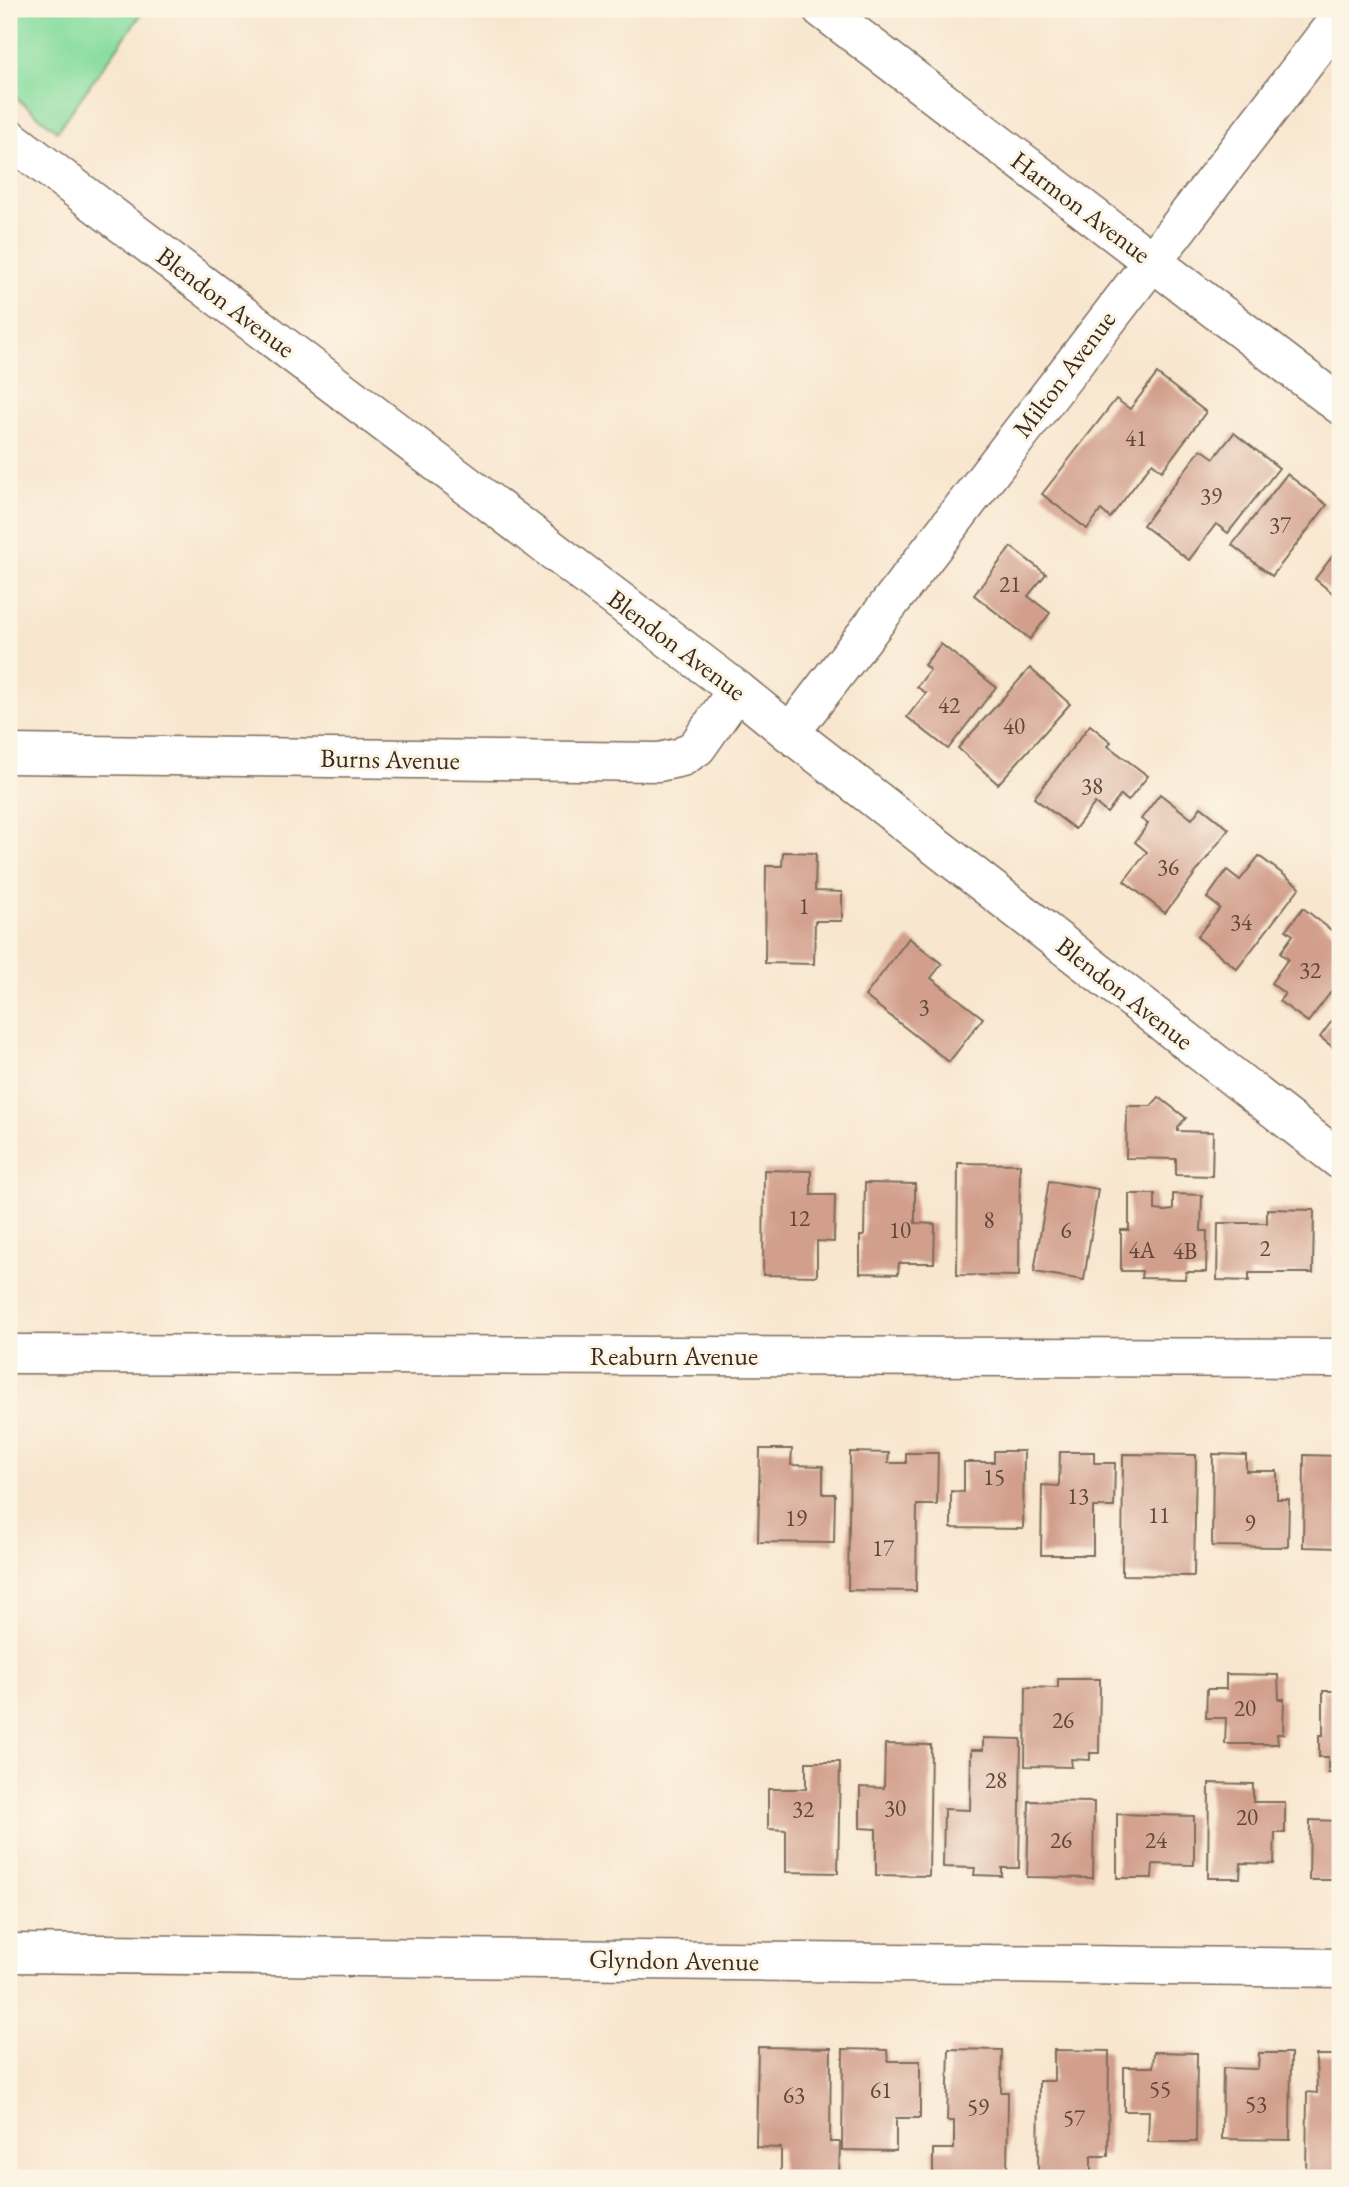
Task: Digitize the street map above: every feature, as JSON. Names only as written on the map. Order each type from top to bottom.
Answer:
[{"type":"street","name":"Harmon Avenue","points":[[822,9],[1340,405]]},
{"type":"street","name":"Milton Avenue","points":[[790,733],[1340,17]]},
{"type":"street","name":"Blendon Avenue","points":[[9,138],[737,690],[1340,1160]]},
{"type":"street","name":"Burns Avenue","points":[[9,754],[659,762],[682,757],[697,747],[737,690]]},
{"type":"street","name":"Reaburn Avenue","points":[[9,1354],[1340,1358]]},
{"type":"street","name":"Glyndon Avenue","points":[[9,1953],[1340,1968]]},
{"type":"green space","points":[[9,9],[145,9],[57,131],[9,92]]},
{"type":"building","points":[[1157,374],[1206,412],[1162,471],[1152,463],[1110,518],[1101,510],[1087,529],[1042,494],[1116,399],[1130,409]]},
{"type":"building","points":[[1234,433],[1279,468],[1228,533],[1216,524],[1189,560],[1143,525],[1201,449],[1214,458]]},
{"type":"building","points":[[1287,474],[1327,505],[1272,576],[1232,545]]},
{"type":"building","points":[[1340,546],[1340,599],[1315,579]]},
{"type":"building","points":[[1011,547],[1046,574],[1028,596],[1050,613],[1030,639],[974,595]]},
{"type":"building","points":[[941,644],[996,687],[948,749],[907,717],[926,693],[917,687],[930,670],[924,665]]},
{"type":"building","points":[[1030,668],[1070,704],[998,784],[958,748]]},
{"type":"building","points":[[1090,725],[1111,742],[1108,746],[1148,776],[1128,801],[1121,795],[1107,813],[1095,803],[1075,829],[1034,798]]},
{"type":"building","points":[[1160,794],[1192,819],[1201,807],[1229,829],[1165,913],[1124,881],[1147,852],[1135,842],[1148,824],[1141,819]]},
{"type":"building","points":[[783,852],[816,853],[815,891],[842,892],[842,921],[815,921],[814,964],[765,963],[766,866],[782,866]]},
{"type":"building","points":[[1259,856],[1300,887],[1237,969],[1197,937],[1220,908],[1207,898],[1227,870],[1240,880]]},
{"type":"building","points":[[1303,908],[1340,937],[1340,980],[1308,1022],[1279,1001],[1285,994],[1271,983],[1288,959],[1280,953],[1293,935],[1286,930]]},
{"type":"building","points":[[909,938],[942,964],[931,978],[983,1018],[949,1062],[865,996]]},
{"type":"building","points":[[1340,1010],[1340,1053],[1320,1037]]},
{"type":"building","points":[[1159,1097],[1186,1118],[1178,1131],[1213,1132],[1212,1176],[1176,1175],[1176,1159],[1126,1158],[1127,1106],[1151,1106]]},
{"type":"building","points":[[958,1163],[1020,1164],[1019,1276],[957,1275]]},
{"type":"building","points":[[764,1170],[811,1171],[811,1195],[835,1195],[834,1242],[817,1241],[817,1276],[763,1275]]},
{"type":"building","points":[[1049,1181],[1098,1189],[1084,1280],[1034,1272]]},
{"type":"building","points":[[865,1183],[915,1184],[915,1223],[935,1224],[934,1263],[899,1263],[898,1274],[860,1273]]},
{"type":"building","points":[[1129,1194],[1155,1194],[1155,1210],[1165,1211],[1173,1210],[1173,1194],[1202,1195],[1201,1231],[1207,1231],[1206,1272],[1186,1272],[1185,1279],[1141,1278],[1142,1271],[1121,1271],[1121,1230],[1129,1230]]},
{"type":"building","points":[[1267,1209],[1314,1210],[1313,1273],[1249,1273],[1249,1281],[1217,1280],[1218,1223],[1267,1223]]},
{"type":"building","points":[[760,1449],[792,1449],[791,1465],[823,1466],[823,1494],[835,1494],[834,1543],[758,1542]]},
{"type":"building","points":[[994,1451],[1024,1451],[1023,1529],[951,1528],[951,1491],[964,1492],[964,1462],[994,1462]]},
{"type":"building","points":[[850,1452],[889,1453],[888,1463],[906,1463],[906,1453],[938,1453],[937,1505],[917,1505],[916,1591],[848,1590]]},
{"type":"building","points":[[1060,1452],[1094,1452],[1094,1463],[1115,1463],[1114,1507],[1093,1507],[1093,1555],[1041,1555],[1042,1485],[1059,1486]]},
{"type":"building","points":[[1123,1454],[1196,1455],[1194,1576],[1122,1575]]},
{"type":"building","points":[[1213,1454],[1246,1455],[1246,1471],[1277,1471],[1277,1499],[1289,1499],[1288,1547],[1212,1546]]},
{"type":"building","points":[[1304,1455],[1337,1456],[1337,1472],[1340,1473],[1340,1548],[1303,1547]]},
{"type":"building","points":[[1226,1674],[1278,1675],[1279,1699],[1284,1699],[1283,1734],[1277,1734],[1278,1744],[1225,1744],[1226,1718],[1206,1718],[1207,1689],[1226,1689]]},
{"type":"building","points":[[1058,1679],[1100,1679],[1099,1753],[1090,1753],[1090,1760],[1071,1759],[1072,1767],[1025,1766],[1026,1687],[1058,1688]]},
{"type":"building","points":[[1323,1691],[1340,1691],[1340,1773],[1328,1773],[1328,1757],[1319,1757],[1319,1735],[1323,1735]]},
{"type":"building","points":[[983,1738],[1021,1739],[1019,1868],[1002,1868],[1002,1876],[974,1875],[975,1868],[943,1867],[944,1809],[970,1810],[971,1750],[983,1750]]},
{"type":"building","points":[[885,1744],[931,1745],[929,1876],[876,1875],[876,1829],[860,1828],[860,1787],[884,1788]]},
{"type":"building","points":[[806,1762],[840,1762],[838,1873],[786,1872],[786,1830],[768,1829],[768,1789],[806,1789]]},
{"type":"building","points":[[1209,1783],[1253,1784],[1253,1802],[1285,1802],[1285,1833],[1275,1833],[1274,1864],[1241,1863],[1240,1878],[1208,1878]]},
{"type":"building","points":[[1029,1801],[1094,1802],[1093,1878],[1027,1877]]},
{"type":"building","points":[[1117,1814],[1194,1816],[1194,1865],[1153,1864],[1152,1878],[1117,1878]]},
{"type":"building","points":[[1310,1820],[1340,1821],[1340,1880],[1309,1880]]},
{"type":"building","points":[[758,2047],[831,2048],[830,2142],[840,2142],[839,2178],[781,2178],[781,2148],[756,2147]]},
{"type":"building","points":[[843,2049],[887,2050],[888,2061],[920,2061],[920,2118],[896,2118],[896,2151],[842,2150]]},
{"type":"building","points":[[949,2049],[1002,2050],[1001,2092],[1008,2092],[1007,2178],[933,2178],[933,2149],[954,2149],[954,2121],[947,2121]]},
{"type":"building","points":[[1054,2050],[1109,2051],[1108,2156],[1091,2156],[1091,2178],[1038,2178],[1039,2081],[1054,2081]]},
{"type":"building","points":[[1154,2052],[1197,2053],[1196,2142],[1148,2142],[1149,2111],[1124,2111],[1124,2067],[1153,2067]]},
{"type":"building","points":[[1259,2053],[1291,2053],[1290,2140],[1222,2139],[1223,2068],[1258,2069]]},
{"type":"building","points":[[1316,2055],[1340,2055],[1340,2178],[1306,2178],[1307,2092],[1317,2093]]}]
